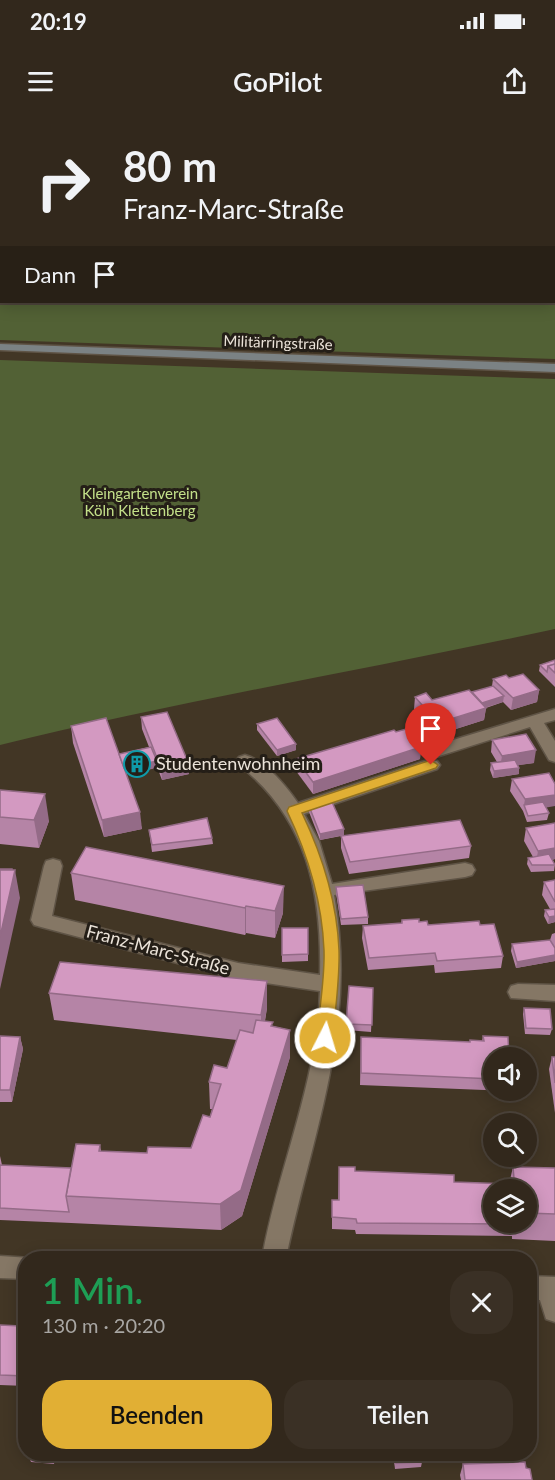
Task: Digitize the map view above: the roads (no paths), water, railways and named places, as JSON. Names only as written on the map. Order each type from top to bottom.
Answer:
[{"type":"main road","name":"Militärringstraße","points":[[0,347],[555,368]]},
{"type":"street","points":[[294,811],[555,714]]},
{"type":"street","points":[[535,721],[555,756]]},
{"type":"street","points":[[245,761],[268,779],[294,811],[311,847],[324,891],[332,952],[325,1038],[314,1106],[279,1227],[275,1251]]},
{"type":"street","name":"Franz-Marc-Straße","points":[[53,866],[41,920],[238,970],[299,982],[330,984]]},
{"type":"street","points":[[324,891],[465,870]]},
{"type":"street","points":[[518,992],[555,993]]},
{"type":"street","points":[[0,1267],[18,1268]]},
{"type":"place","name":"Studentenwohnheim","points":[[137,764]]},
{"type":"park label","name":"Kleingartenverein Köln Klettenberg","points":[[140,502]]}]
